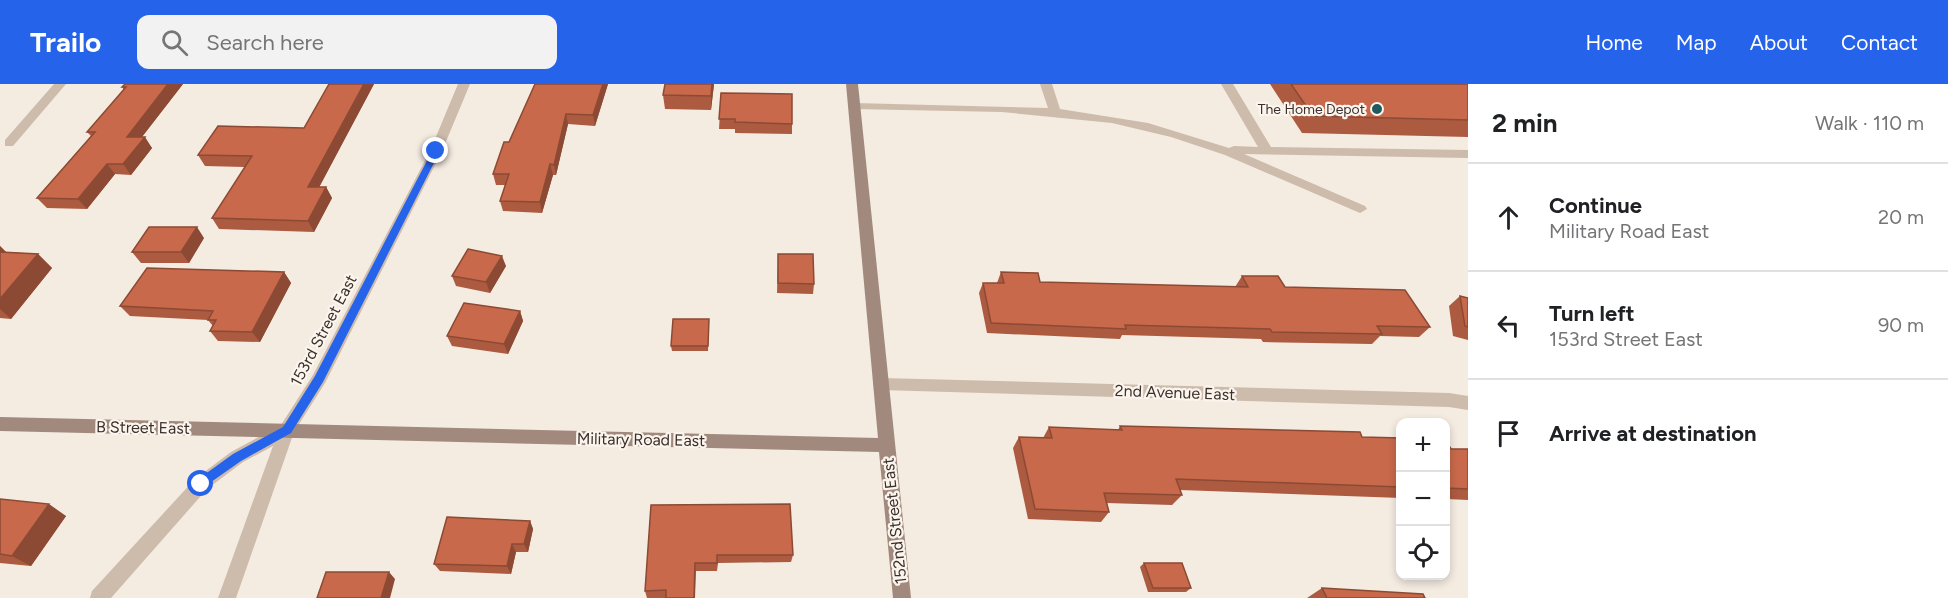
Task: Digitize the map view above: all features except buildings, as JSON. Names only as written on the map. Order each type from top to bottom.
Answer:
[{"type":"street","points":[[9,142],[60,84]]},
{"type":"street","name":"153rd Street East","points":[[227,598],[287,430],[319,379],[436,151],[464,84]]},
{"type":"street","points":[[852,84],[886,445]]},
{"type":"street","points":[[1046,84],[1055,112]]},
{"type":"street","points":[[1227,84],[1267,151]]},
{"type":"street","points":[[854,106],[1055,112],[1148,126],[1225,150],[1360,208]]},
{"type":"street","points":[[1225,150],[1468,154]]},
{"type":"street","name":"2nd Avenue East","points":[[881,384],[1438,399],[1468,403]]},
{"type":"street","name":"B Street East","points":[[0,424],[287,430]]},
{"type":"street","name":"Military Road East","points":[[99,598],[201,484],[237,457],[287,430],[886,445]]},
{"type":"street","name":"152nd Street East","points":[[886,445],[902,598]]},
{"type":"place","name":"The Home Depot","points":[[1377,109]]},
{"type":"route","points":[[201,484],[237,457],[287,430],[319,379],[436,151]]}]
